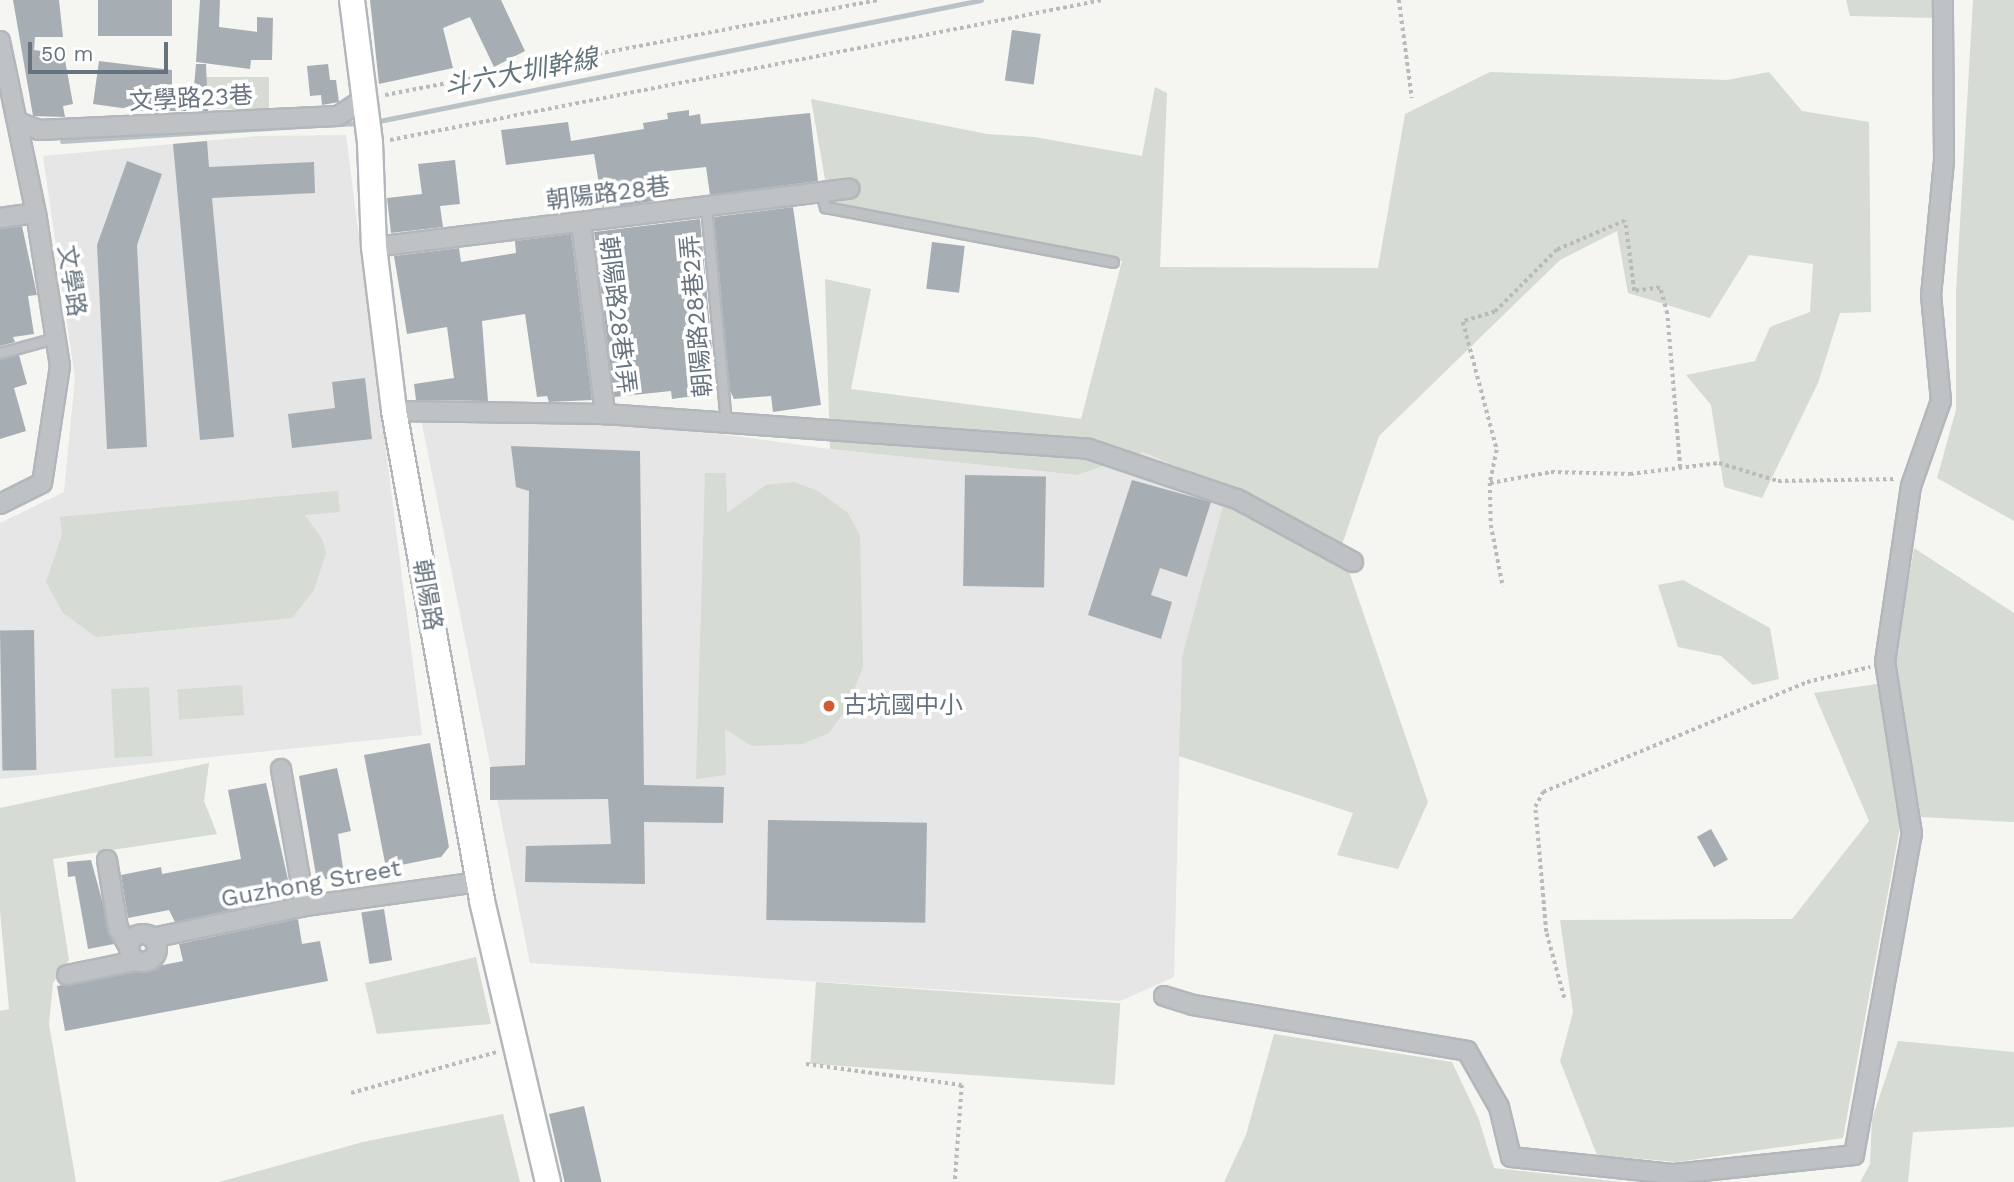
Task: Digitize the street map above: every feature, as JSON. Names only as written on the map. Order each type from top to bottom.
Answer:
[{"type":"main road","name":"朝陽路","points":[[352,0],[370,144],[374,247],[394,411],[479,882],[548,1182]]},
{"type":"street","points":[[1164,996],[1193,1005],[1467,1051],[1499,1107],[1511,1157],[1674,1174],[1854,1155],[1913,834],[1885,662],[1913,479],[1941,401],[1931,296],[1944,160],[1943,0]]},
{"type":"street","name":"文學路","points":[[0,41],[11,115],[36,213],[60,366],[42,483],[0,504]]},
{"type":"street","name":"文學路23巷","points":[[11,115],[38,130],[338,116],[363,100]]},
{"type":"street","name":"朝陽路28巷","points":[[374,247],[849,190]]},
{"type":"street","points":[[0,218],[36,213]]},
{"type":"street","name":"朝陽路28巷1弄","points":[[581,223],[605,414]]},
{"type":"street","points":[[394,411],[605,414],[1089,449],[1237,499],[1353,562]]},
{"type":"street","points":[[281,769],[305,906]]},
{"type":"street","points":[[67,975],[132,954],[118,929],[107,860]]},
{"type":"street","name":"Guzhong Street","points":[[132,954],[149,961],[156,955],[152,937],[305,906],[479,882]]},
{"type":"lane","points":[[821,193],[825,207],[1113,261]]},
{"type":"lane","name":"朝陽路28巷2弄","points":[[706,207],[726,423]]},
{"type":"lane","points":[[0,353],[55,338]]},
{"type":"path","points":[[363,100],[878,0]]},
{"type":"path","points":[[370,144],[1103,0]]},
{"type":"path","points":[[1399,0],[1412,99]]},
{"type":"path","points":[[1503,587],[1491,525],[1490,483],[1497,450],[1463,322],[1495,312],[1557,250],[1625,220],[1634,291],[1660,288],[1667,314],[1680,468]]},
{"type":"path","points":[[1490,483],[1551,472],[1630,474],[1719,463],[1778,481],[1913,479]]},
{"type":"path","points":[[1564,998],[1546,932],[1535,807],[1543,792],[1807,682],[1885,662]]},
{"type":"path","points":[[351,1093],[516,1046]]},
{"type":"path","points":[[806,1064],[962,1085],[955,1182]]},
{"type":"shaded area","points":[[1846,0],[1936,0],[1936,18],[1850,16]]},
{"type":"shaded area","points":[[1973,0],[2014,0],[2014,521],[1937,478],[1956,410],[1956,292]]},
{"type":"shaded area","points":[[1490,72],[1727,80],[1769,72],[1802,111],[1869,122],[1871,312],[1840,313],[1818,383],[1762,498],[1724,487],[1711,405],[1686,375],[1755,361],[1770,327],[1810,312],[1813,264],[1749,255],[1710,318],[1628,293],[1617,231],[1560,260],[1379,436],[1341,548],[1428,802],[1398,869],[1337,855],[1353,813],[1179,756],[1182,656],[1228,488],[1143,452],[1077,475],[830,449],[825,279],[871,289],[851,389],[1081,419],[1122,261],[830,208],[811,99],[987,134],[1034,137],[1142,156],[1155,87],[1167,93],[1160,267],[1378,268],[1405,114]]},
{"type":"shaded area","points":[[206,77],[269,77],[269,109],[206,109]]},
{"type":"shaded area","points":[[346,135],[422,735],[0,779],[0,523],[64,492],[75,378],[43,156],[259,136]]},
{"type":"shaded area","name":"古坑國中小","points":[[420,414],[600,418],[830,449],[1076,475],[1143,451],[1229,488],[1182,656],[1174,977],[1120,1001],[530,963]]},
{"type":"shaded area","points":[[705,473],[726,473],[727,513],[766,485],[794,482],[818,491],[848,513],[860,536],[863,667],[847,708],[829,733],[802,744],[752,746],[725,729],[726,775],[696,779]]},
{"type":"shaded area","points":[[338,491],[340,512],[305,515],[322,539],[326,553],[314,590],[292,618],[96,637],[63,613],[46,582],[62,535],[60,517]]},
{"type":"shaded area","points":[[1914,548],[2014,613],[2014,822],[1921,817],[1895,659]]},
{"type":"shaded area","points":[[1683,580],[1770,628],[1779,679],[1753,685],[1721,656],[1678,647],[1658,585]]},
{"type":"shaded area","points":[[1877,684],[1900,827],[1843,1138],[1677,1162],[1597,1155],[1560,1061],[1573,1012],[1560,920],[1792,919],[1869,821],[1814,693]]},
{"type":"shaded area","points":[[242,685],[244,715],[179,719],[177,690]]},
{"type":"shaded area","points":[[149,687],[153,756],[115,758],[111,689]]},
{"type":"shaded area","points":[[209,763],[204,801],[217,834],[53,859],[69,960],[53,983],[49,1024],[76,1182],[0,1182],[0,1011],[9,1009],[0,911],[0,808]]},
{"type":"shaded area","points":[[476,957],[491,1024],[377,1034],[365,983]]},
{"type":"shaded area","points":[[816,982],[1120,1003],[1115,1085],[810,1064]]},
{"type":"shaded area","points":[[1274,1034],[1452,1062],[1478,1117],[1494,1168],[1621,1182],[1224,1182],[1246,1135]]},
{"type":"shaded area","points":[[1898,1041],[2014,1052],[2014,1127],[1913,1132],[1908,1182],[1860,1182],[1870,1164],[1872,1119]]},
{"type":"shaded area","points":[[503,1114],[520,1182],[219,1182],[363,1142]]},
{"type":"building","points":[[13,0],[59,0],[63,37],[35,37],[34,50],[55,53],[55,59],[65,60],[73,104],[63,106],[65,117],[33,116]]},
{"type":"building","points":[[98,0],[172,0],[172,36],[98,36]]},
{"type":"building","points":[[200,0],[220,0],[219,27],[257,32],[257,17],[273,18],[272,60],[251,60],[250,69],[196,62]]},
{"type":"building","points":[[370,0],[501,0],[525,51],[494,67],[470,17],[443,28],[453,68],[379,84]]},
{"type":"building","points":[[1012,30],[1041,34],[1034,85],[1005,81]]},
{"type":"building","points":[[99,61],[172,70],[172,97],[193,97],[196,64],[206,64],[208,111],[144,111],[93,104]]},
{"type":"building","points":[[328,64],[330,80],[336,80],[339,102],[322,105],[321,95],[310,96],[307,66]]},
{"type":"building","points":[[689,110],[689,116],[700,114],[701,124],[810,113],[818,181],[710,195],[706,167],[650,173],[654,201],[603,208],[594,154],[506,165],[501,130],[568,122],[571,141],[644,129],[643,123],[668,119],[667,113]]},
{"type":"building","points":[[207,141],[209,167],[314,162],[315,193],[212,198],[234,437],[200,440],[173,144]]},
{"type":"building","points":[[455,160],[460,204],[440,206],[443,227],[391,233],[387,198],[422,194],[418,164]]},
{"type":"building","points":[[127,161],[162,174],[137,245],[147,447],[107,449],[97,245]]},
{"type":"building","points":[[793,207],[821,405],[773,412],[771,396],[734,399],[730,391],[714,217]]},
{"type":"building","points":[[700,219],[716,393],[672,399],[671,391],[614,397],[594,232]]},
{"type":"building","points":[[22,226],[37,295],[28,296],[34,334],[13,337],[15,342],[0,346],[0,229]]},
{"type":"building","points":[[571,234],[592,400],[549,402],[547,396],[537,397],[525,314],[482,321],[488,401],[416,400],[414,384],[454,378],[447,327],[407,334],[394,256],[459,248],[461,262],[516,253],[515,241]]},
{"type":"building","points":[[932,242],[965,246],[959,293],[926,289]]},
{"type":"building","points":[[19,355],[27,384],[14,388],[26,431],[0,439],[0,360]]},
{"type":"building","points":[[365,378],[372,439],[292,448],[288,414],[335,408],[332,382]]},
{"type":"building","points":[[511,446],[640,451],[644,785],[724,787],[723,823],[644,822],[645,884],[525,882],[526,846],[611,844],[608,799],[490,800],[490,767],[525,765],[529,491],[516,487]]},
{"type":"building","points":[[965,475],[1046,476],[1044,587],[963,586]]},
{"type":"building","points":[[1132,480],[1211,502],[1187,577],[1160,568],[1151,595],[1172,602],[1161,639],[1088,615]]},
{"type":"building","points":[[34,630],[36,770],[2,771],[0,631]]},
{"type":"building","points":[[430,743],[449,847],[441,857],[386,868],[364,755]]},
{"type":"building","points":[[337,768],[351,831],[338,834],[344,875],[317,881],[299,776]]},
{"type":"building","points":[[266,783],[292,897],[175,922],[169,910],[128,918],[121,875],[161,867],[162,874],[241,859],[228,790]]},
{"type":"building","points":[[768,820],[927,823],[925,923],[766,920]]},
{"type":"building","points":[[1711,829],[1728,860],[1714,867],[1697,837]]},
{"type":"building","points":[[91,860],[114,944],[88,949],[75,876],[68,877],[67,862]]},
{"type":"building","points":[[384,909],[392,960],[369,964],[361,913]]},
{"type":"building","points":[[298,919],[302,944],[320,941],[328,981],[65,1031],[57,986],[183,961],[179,944]]},
{"type":"building","points":[[584,1106],[602,1182],[565,1182],[549,1114]]},
{"type":"waterway","name":"斗六大圳幹線","points":[[374,122],[981,0]]},
{"type":"waterway","name":"斗六大圳幹線","points":[[335,124],[360,123]]},
{"type":"waterway","name":"斗六大圳幹線","points":[[62,141],[301,126]]},
{"type":"place","name":"古坑國中小","points":[[829,706]]}]
